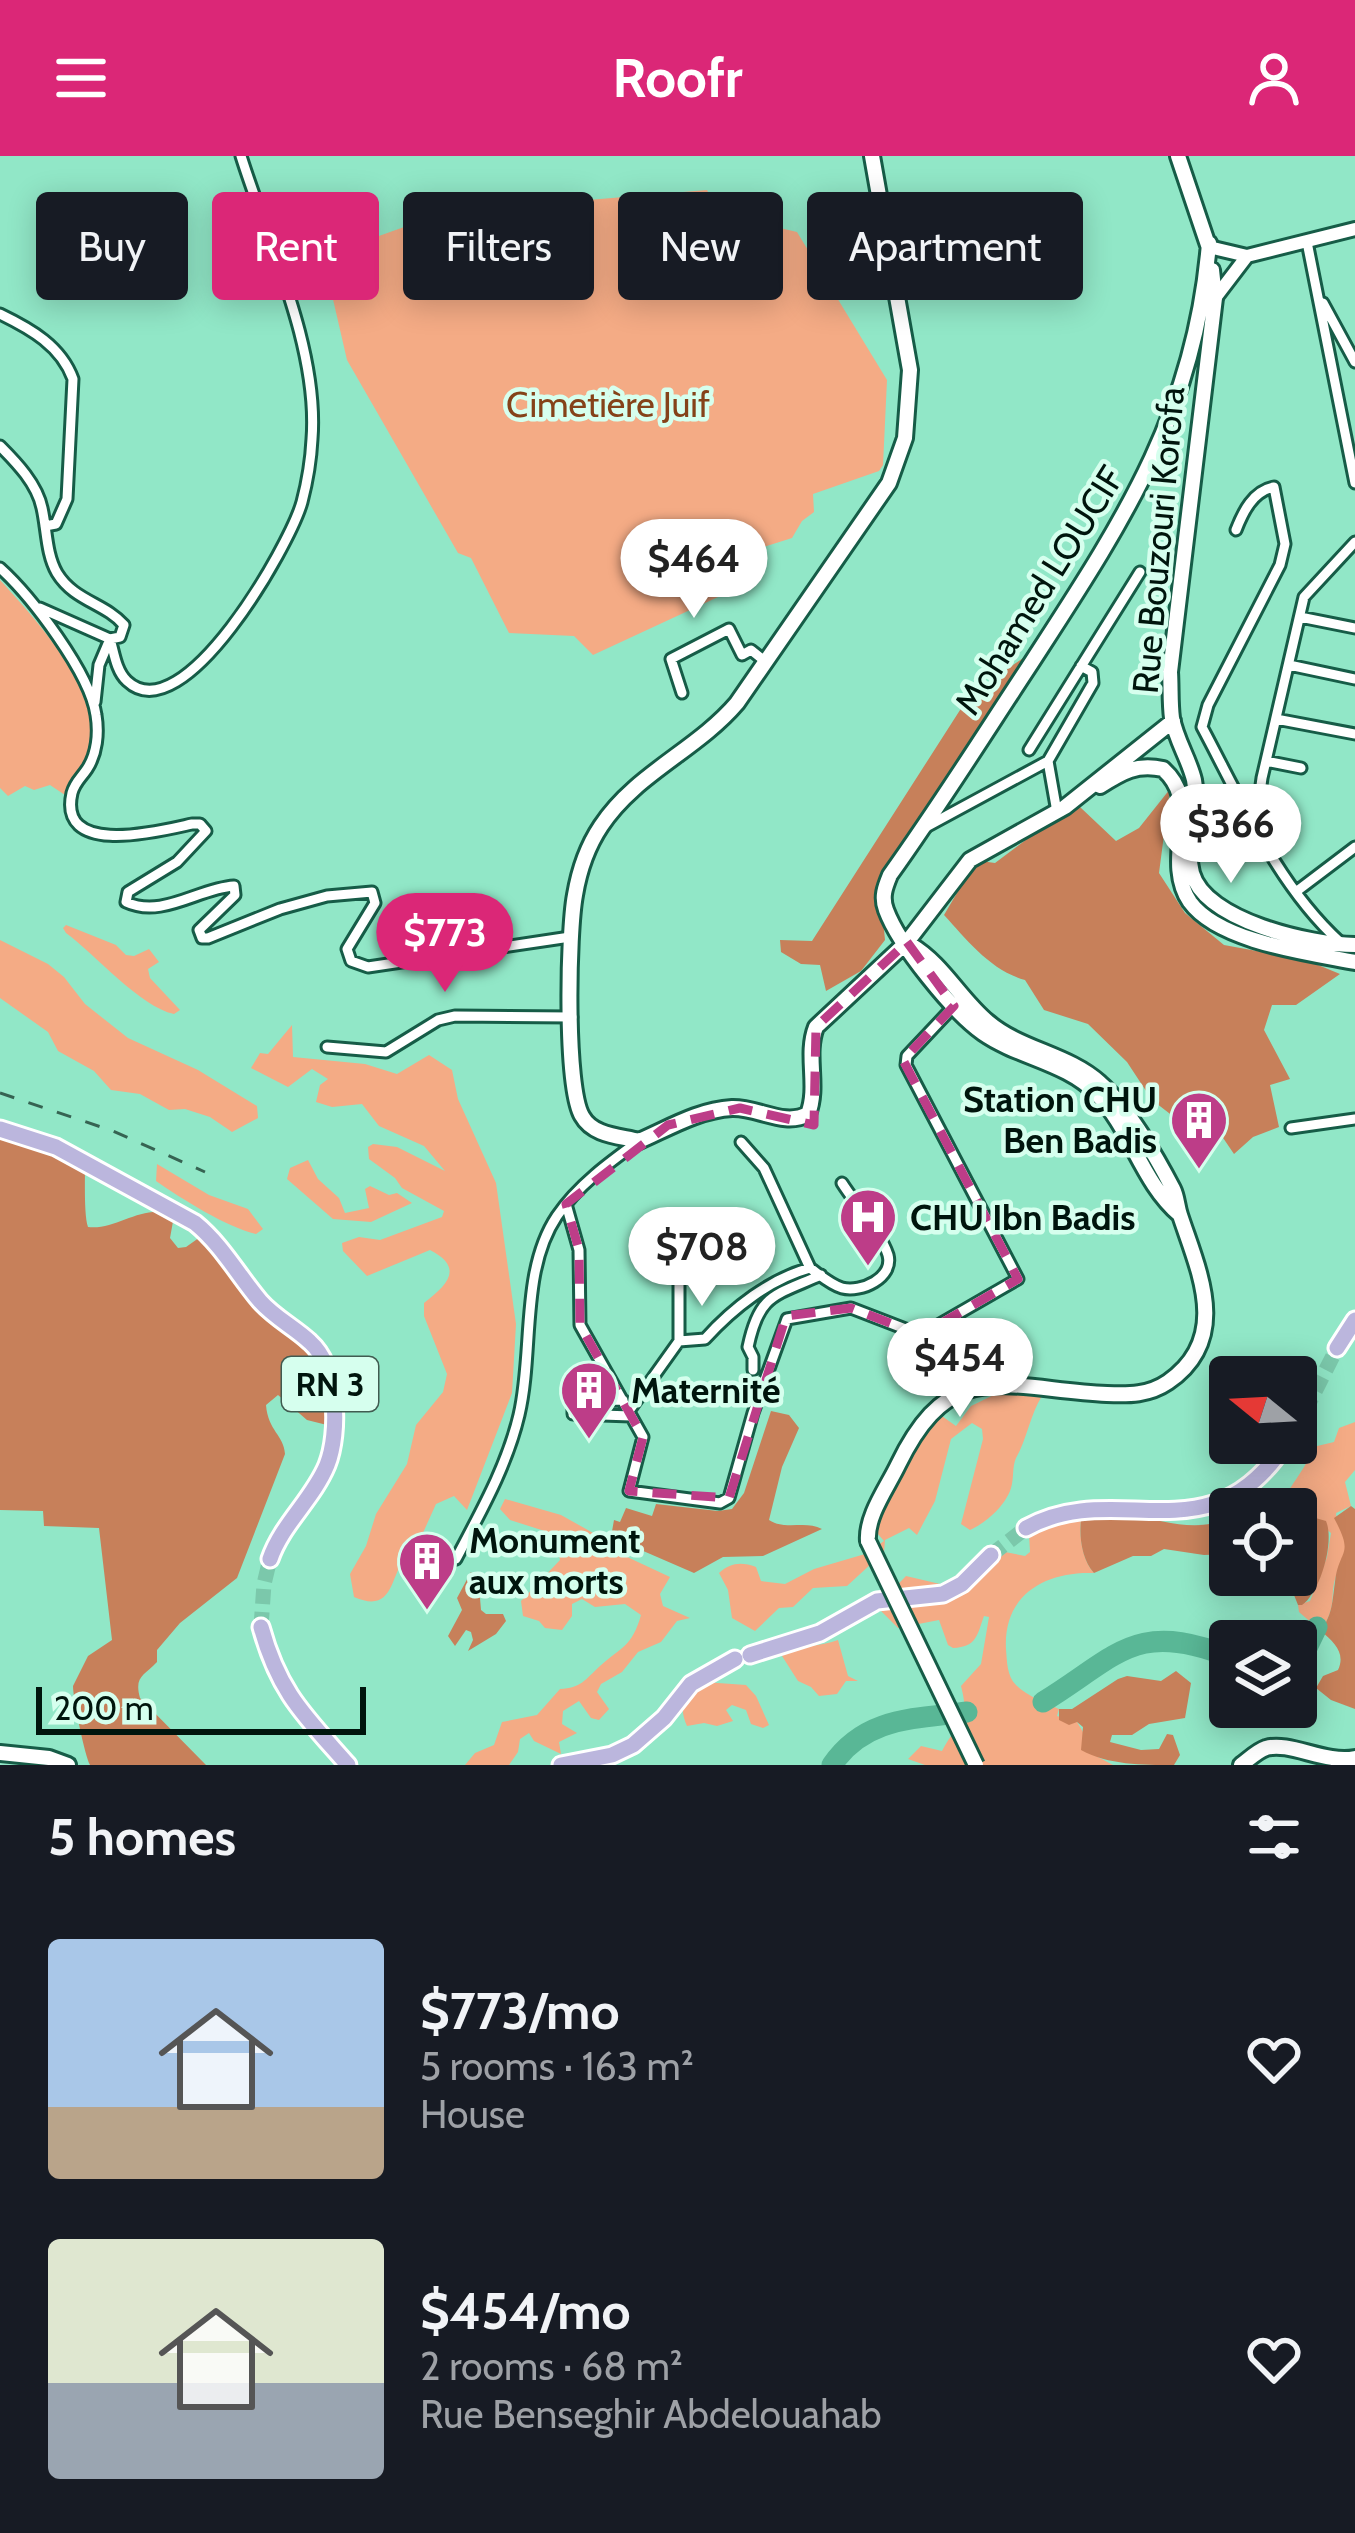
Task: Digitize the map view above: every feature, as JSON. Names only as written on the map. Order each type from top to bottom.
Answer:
[{"type":"main road","points":[[872,156],[910,370],[905,438],[889,483],[717,726],[643,781],[597,831],[579,876],[571,937],[574,1082],[582,1117],[600,1132],[639,1141],[668,1125],[718,1110],[740,1108],[788,1119],[808,1114],[813,1100],[810,1043],[816,1027],[907,943],[970,860],[1127,769],[1163,770],[1182,795],[1178,857],[1180,880],[1190,902],[1227,930],[1355,962]]},
{"type":"main road","name":"Rue Bouzouri Korofa","points":[[1178,156],[1209,245],[1216,298],[1170,672],[1173,721],[1195,785],[1193,876],[1217,907],[1328,945],[1350,945]]},
{"type":"main road","name":"Mohamed LOUCIF","points":[[907,943],[886,910],[883,892],[890,875],[1138,493],[1164,436],[1198,326],[1209,245]]},
{"type":"main road","points":[[1164,436],[1175,422],[1185,420],[1195,447]]},
{"type":"main road","points":[[1061,809],[1173,721]]},
{"type":"main road","points":[[907,943],[962,999],[983,1034],[1077,1076],[1112,1112],[1163,1201],[1180,1215],[1202,1275],[1205,1309],[1200,1341],[1189,1362],[1157,1389],[1127,1395],[985,1385],[949,1397],[913,1435],[870,1523],[868,1541],[976,1765]]},
{"type":"main road","name":"RN 3","points":[[0,1129],[56,1147],[167,1207],[212,1238],[264,1305],[310,1342],[327,1366],[334,1438],[331,1454],[316,1488],[275,1543],[270,1559]]},
{"type":"main road","points":[[1337,1348],[1355,1321]]},
{"type":"main road","points":[[1027,1528],[1076,1511],[1177,1513],[1200,1508],[1247,1485],[1266,1464]]},
{"type":"main road","points":[[566,1763],[612,1755],[643,1738],[691,1684],[742,1657],[820,1633],[884,1599],[943,1594],[962,1584],[991,1555]]},
{"type":"main road","points":[[261,1628],[287,1695],[348,1765]]},
{"type":"main road","points":[[1241,1765],[1273,1747],[1333,1762],[1355,1758]]},
{"type":"main road","points":[[0,1753],[68,1765]]},
{"type":"street","points":[[110,639],[127,681],[150,691],[172,685],[230,631],[257,593],[302,504],[312,442],[313,397],[306,352],[241,156]]},
{"type":"street","points":[[1209,245],[1247,256],[1355,229]]},
{"type":"street","points":[[1307,242],[1355,483]]},
{"type":"street","points":[[1216,298],[1247,256]]},
{"type":"street","points":[[1317,293],[1355,362]]},
{"type":"street","points":[[0,314],[44,339],[74,379],[67,499],[56,524],[44,526]]},
{"type":"street","points":[[0,446],[42,503],[58,576],[86,602],[116,615],[124,625],[120,638],[110,639],[37,607]]},
{"type":"street","points":[[1236,530],[1248,505],[1264,489],[1274,487],[1285,544],[1280,565],[1208,705],[1202,727],[1256,828],[1297,891],[1323,926],[1350,945]]},
{"type":"street","points":[[1256,828],[1266,761],[1304,597],[1354,546]]},
{"type":"street","points":[[0,568],[37,607],[95,708]]},
{"type":"street","points":[[1029,750],[1139,572]]},
{"type":"street","points":[[1300,617],[1355,628]]},
{"type":"street","points":[[682,693],[671,659],[729,628],[742,656],[751,650],[766,662]]},
{"type":"street","points":[[110,639],[99,665],[93,757],[77,780],[71,800],[77,820],[94,832],[119,836],[146,836],[192,824],[206,831],[177,862],[128,892],[124,899],[130,905],[176,903],[234,886],[236,896],[199,930],[202,938],[208,938],[280,909],[327,896],[372,892],[375,903],[347,949],[351,961],[368,967],[571,937]]},
{"type":"street","points":[[1289,665],[1355,679]]},
{"type":"street","points":[[923,828],[1048,761],[1093,683],[1092,672],[1081,667]]},
{"type":"street","points":[[1276,719],[1355,734]]},
{"type":"street","points":[[1048,761],[1061,809]]},
{"type":"street","points":[[1266,761],[1301,768]]},
{"type":"street","points":[[1297,891],[1355,847]]},
{"type":"street","points":[[566,1204],[579,1250],[580,1324],[643,1437],[629,1491],[720,1503],[729,1498],[787,1319],[851,1308],[921,1335],[1018,1279],[906,1065],[907,1056],[962,999]]},
{"type":"street","points":[[327,1047],[386,1052],[438,1020],[455,1016],[572,1017]]},
{"type":"street","points":[[1291,1128],[1355,1119]]},
{"type":"street","points":[[456,1559],[492,1490],[517,1424],[544,1243],[566,1204],[639,1141]]},
{"type":"street","points":[[741,1142],[764,1168],[816,1272],[838,1288],[867,1286],[879,1279],[889,1260],[842,1183]]},
{"type":"street","points":[[679,1341],[705,1339],[724,1318],[772,1284],[816,1272]]},
{"type":"street","points":[[752,1370],[748,1347],[755,1313],[816,1272]]},
{"type":"street","points":[[628,1409],[573,1404],[573,1414],[628,1409],[679,1341],[679,1277]]},
{"type":"highlighted area","points":[[907,942],[954,1006],[903,1060],[1018,1279],[921,1335],[851,1308],[786,1316],[729,1498],[629,1491],[643,1437],[580,1325],[579,1250],[566,1204],[668,1125],[740,1108],[814,1125],[816,1027]]},
{"type":"green space","name":"Cimetière Juif","points":[[618,198],[618,300],[783,300],[783,229],[797,232],[807,248],[807,300],[838,300],[887,380],[879,471],[813,494],[814,512],[792,538],[751,551],[728,575],[731,591],[593,655],[574,636],[509,633],[471,558],[458,553],[347,360],[333,300],[379,300],[379,236],[403,227],[403,300],[594,300],[594,200]]},
{"type":"green space","points":[[0,580],[67,664],[89,714],[91,739],[85,763],[65,795],[50,785],[34,790],[25,786],[8,796],[0,788]]},
{"type":"green space","points":[[66,925],[116,945],[126,955],[149,949],[159,962],[148,969],[150,978],[180,1010],[174,1014],[161,1009],[133,991],[66,933]]},
{"type":"green space","points":[[0,940],[48,964],[85,1004],[128,1038],[198,1070],[257,1106],[258,1118],[232,1132],[210,1117],[185,1109],[169,1110],[140,1094],[111,1090],[94,1071],[58,1051],[48,1032],[0,998]]},
{"type":"green space","points":[[292,1025],[293,1057],[365,1064],[397,1074],[429,1055],[452,1070],[458,1099],[496,1183],[516,1324],[512,1393],[467,1510],[454,1496],[436,1504],[422,1535],[403,1543],[405,1557],[388,1591],[376,1601],[354,1597],[350,1574],[376,1514],[407,1464],[416,1425],[443,1392],[447,1374],[424,1316],[424,1303],[440,1290],[450,1270],[430,1250],[367,1276],[343,1251],[342,1243],[359,1237],[380,1240],[442,1217],[444,1211],[402,1188],[369,1159],[368,1147],[397,1147],[445,1171],[424,1146],[379,1126],[362,1104],[332,1107],[316,1102],[320,1085],[328,1079],[312,1069],[288,1087],[251,1068],[260,1053],[268,1054]]},
{"type":"green space","points":[[308,1160],[318,1179],[339,1198],[345,1213],[369,1208],[365,1189],[370,1186],[389,1195],[397,1193],[412,1203],[371,1222],[333,1219],[287,1179],[290,1168]]},
{"type":"green space","points":[[157,1164],[209,1195],[248,1209],[263,1229],[256,1234],[244,1230],[191,1204],[156,1181]]},
{"type":"green space","points":[[1002,1391],[1042,1396],[1015,1462],[1008,1494],[989,1518],[970,1530],[961,1524],[983,1439],[982,1429],[972,1423],[951,1439],[935,1501],[917,1535],[909,1528],[885,1540],[884,1552],[847,1586],[813,1588],[793,1607],[779,1608],[755,1631],[732,1618],[728,1590],[719,1573],[746,1564],[756,1567],[761,1581],[785,1584],[814,1569],[865,1554],[884,1541],[877,1533],[873,1538],[874,1532],[917,1438],[939,1414],[956,1426],[971,1406]]},
{"type":"green space","points":[[1355,1422],[1355,1470],[1345,1482],[1351,1506],[1336,1513],[1337,1523],[1348,1536],[1347,1547],[1321,1631],[1317,1620],[1308,1620],[1298,1605],[1317,1596],[1331,1533],[1317,1522],[1317,1488],[1290,1488],[1306,1464],[1317,1464],[1317,1446],[1334,1442],[1339,1428]]},
{"type":"green space","points":[[505,1499],[561,1515],[595,1534],[608,1548],[670,1577],[660,1594],[663,1606],[690,1618],[677,1621],[661,1642],[638,1652],[622,1672],[601,1684],[597,1692],[609,1709],[599,1720],[591,1718],[579,1701],[563,1711],[562,1724],[577,1733],[559,1742],[561,1754],[534,1741],[529,1733],[520,1739],[509,1765],[465,1765],[475,1753],[494,1745],[502,1722],[537,1715],[560,1689],[586,1679],[630,1640],[641,1615],[625,1604],[595,1607],[582,1599],[572,1604],[572,1616],[562,1630],[545,1628],[523,1616],[521,1601],[560,1560],[554,1534],[510,1520],[500,1509]]},
{"type":"green space","points":[[1071,1518],[1081,1520],[1082,1548],[1094,1573],[1059,1576],[1020,1601],[1007,1630],[1008,1668],[1020,1689],[1059,1709],[1057,1716],[1077,1722],[1098,1757],[1113,1765],[925,1765],[908,1759],[921,1746],[942,1751],[961,1722],[961,1686],[981,1664],[989,1617],[984,1616],[972,1642],[953,1648],[939,1620],[898,1628],[879,1604],[906,1576],[940,1584],[945,1599],[954,1595],[1005,1552],[1025,1556],[1030,1552],[1029,1534]]},
{"type":"green space","points":[[838,1640],[848,1676],[858,1681],[846,1681],[837,1694],[819,1696],[798,1681],[782,1656],[784,1650]]},
{"type":"green space","points":[[704,1682],[746,1685],[769,1725],[751,1724],[746,1710],[732,1705],[726,1710],[733,1721],[687,1726],[685,1701]]},
{"type":"shaded area","points":[[1026,656],[880,889],[885,940],[861,971],[826,991],[820,965],[801,964],[781,952],[780,940],[812,941],[969,696]]},
{"type":"shaded area","points":[[1170,789],[1159,873],[1185,913],[1224,945],[1306,960],[1340,974],[1296,1005],[1272,1005],[1264,1030],[1290,1079],[1270,1085],[1279,1127],[1253,1137],[1234,1154],[1217,1129],[1210,1100],[1186,1094],[1178,1120],[1152,1100],[1127,1062],[1088,1024],[1044,1010],[1025,980],[990,962],[944,915],[981,861],[995,863],[1051,821],[1080,807],[1116,841],[1139,828]]},
{"type":"shaded area","points":[[0,1136],[40,1147],[85,1169],[88,1227],[163,1212],[174,1216],[170,1238],[178,1248],[203,1235],[305,1344],[319,1366],[327,1425],[307,1420],[278,1395],[266,1405],[285,1454],[237,1578],[180,1623],[157,1650],[157,1662],[139,1681],[140,1698],[206,1765],[90,1765],[73,1686],[88,1656],[112,1640],[99,1528],[44,1526],[43,1511],[0,1510]]},
{"type":"shaded area","points":[[771,1411],[789,1415],[799,1428],[782,1467],[769,1520],[822,1529],[763,1556],[723,1557],[694,1573],[611,1537],[614,1520],[620,1522],[626,1508],[652,1516],[656,1504],[732,1509],[744,1493]]},
{"type":"shaded area","points":[[1351,1506],[1355,1509],[1355,1709],[1317,1689],[1323,1676],[1338,1670],[1341,1658],[1321,1631],[1330,1613],[1345,1546],[1334,1518]]},
{"type":"shaded area","points":[[1130,1516],[1209,1524],[1209,1555],[1164,1549],[1094,1573],[1082,1548],[1081,1520]]},
{"type":"shaded area","points":[[1317,1518],[1326,1521],[1328,1530],[1317,1584]]},
{"type":"shaded area","points":[[471,1572],[479,1586],[481,1610],[503,1614],[506,1621],[496,1634],[468,1651],[471,1632],[466,1630],[455,1646],[448,1636],[462,1610],[457,1598]]},
{"type":"shaded area","points":[[1294,1596],[1311,1596],[1302,1605]]},
{"type":"shaded area","points":[[1176,1671],[1191,1683],[1185,1718],[1149,1724],[1132,1735],[1112,1735],[1110,1742],[1159,1749],[1167,1734],[1173,1735],[1180,1755],[1174,1765],[1126,1763],[1092,1755],[1081,1750],[1083,1727],[1059,1720],[1059,1709],[1072,1709],[1118,1679],[1161,1681]]},
{"type":"waterway","points":[[1043,1702],[1129,1648],[1171,1642],[1209,1650]]},
{"type":"waterway","points":[[832,1765],[845,1749],[875,1729],[967,1712]]},
{"type":"tunnel","points":[[1317,1387],[1337,1348]]},
{"type":"tunnel","points":[[991,1555],[1026,1528]]},
{"type":"tunnel","points":[[261,1627],[270,1559]]},
{"type":"railway","points":[[0,1093],[113,1131],[205,1172]]},
{"type":"place","name":"Station CHU Ben Badis","points":[[1199,1171]]},
{"type":"place","name":"CHU Ibn Badis","points":[[868,1268]]},
{"type":"place","name":"Maternité","points":[[589,1441]]},
{"type":"place","name":"Monument aux morts","points":[[427,1612]]}]
